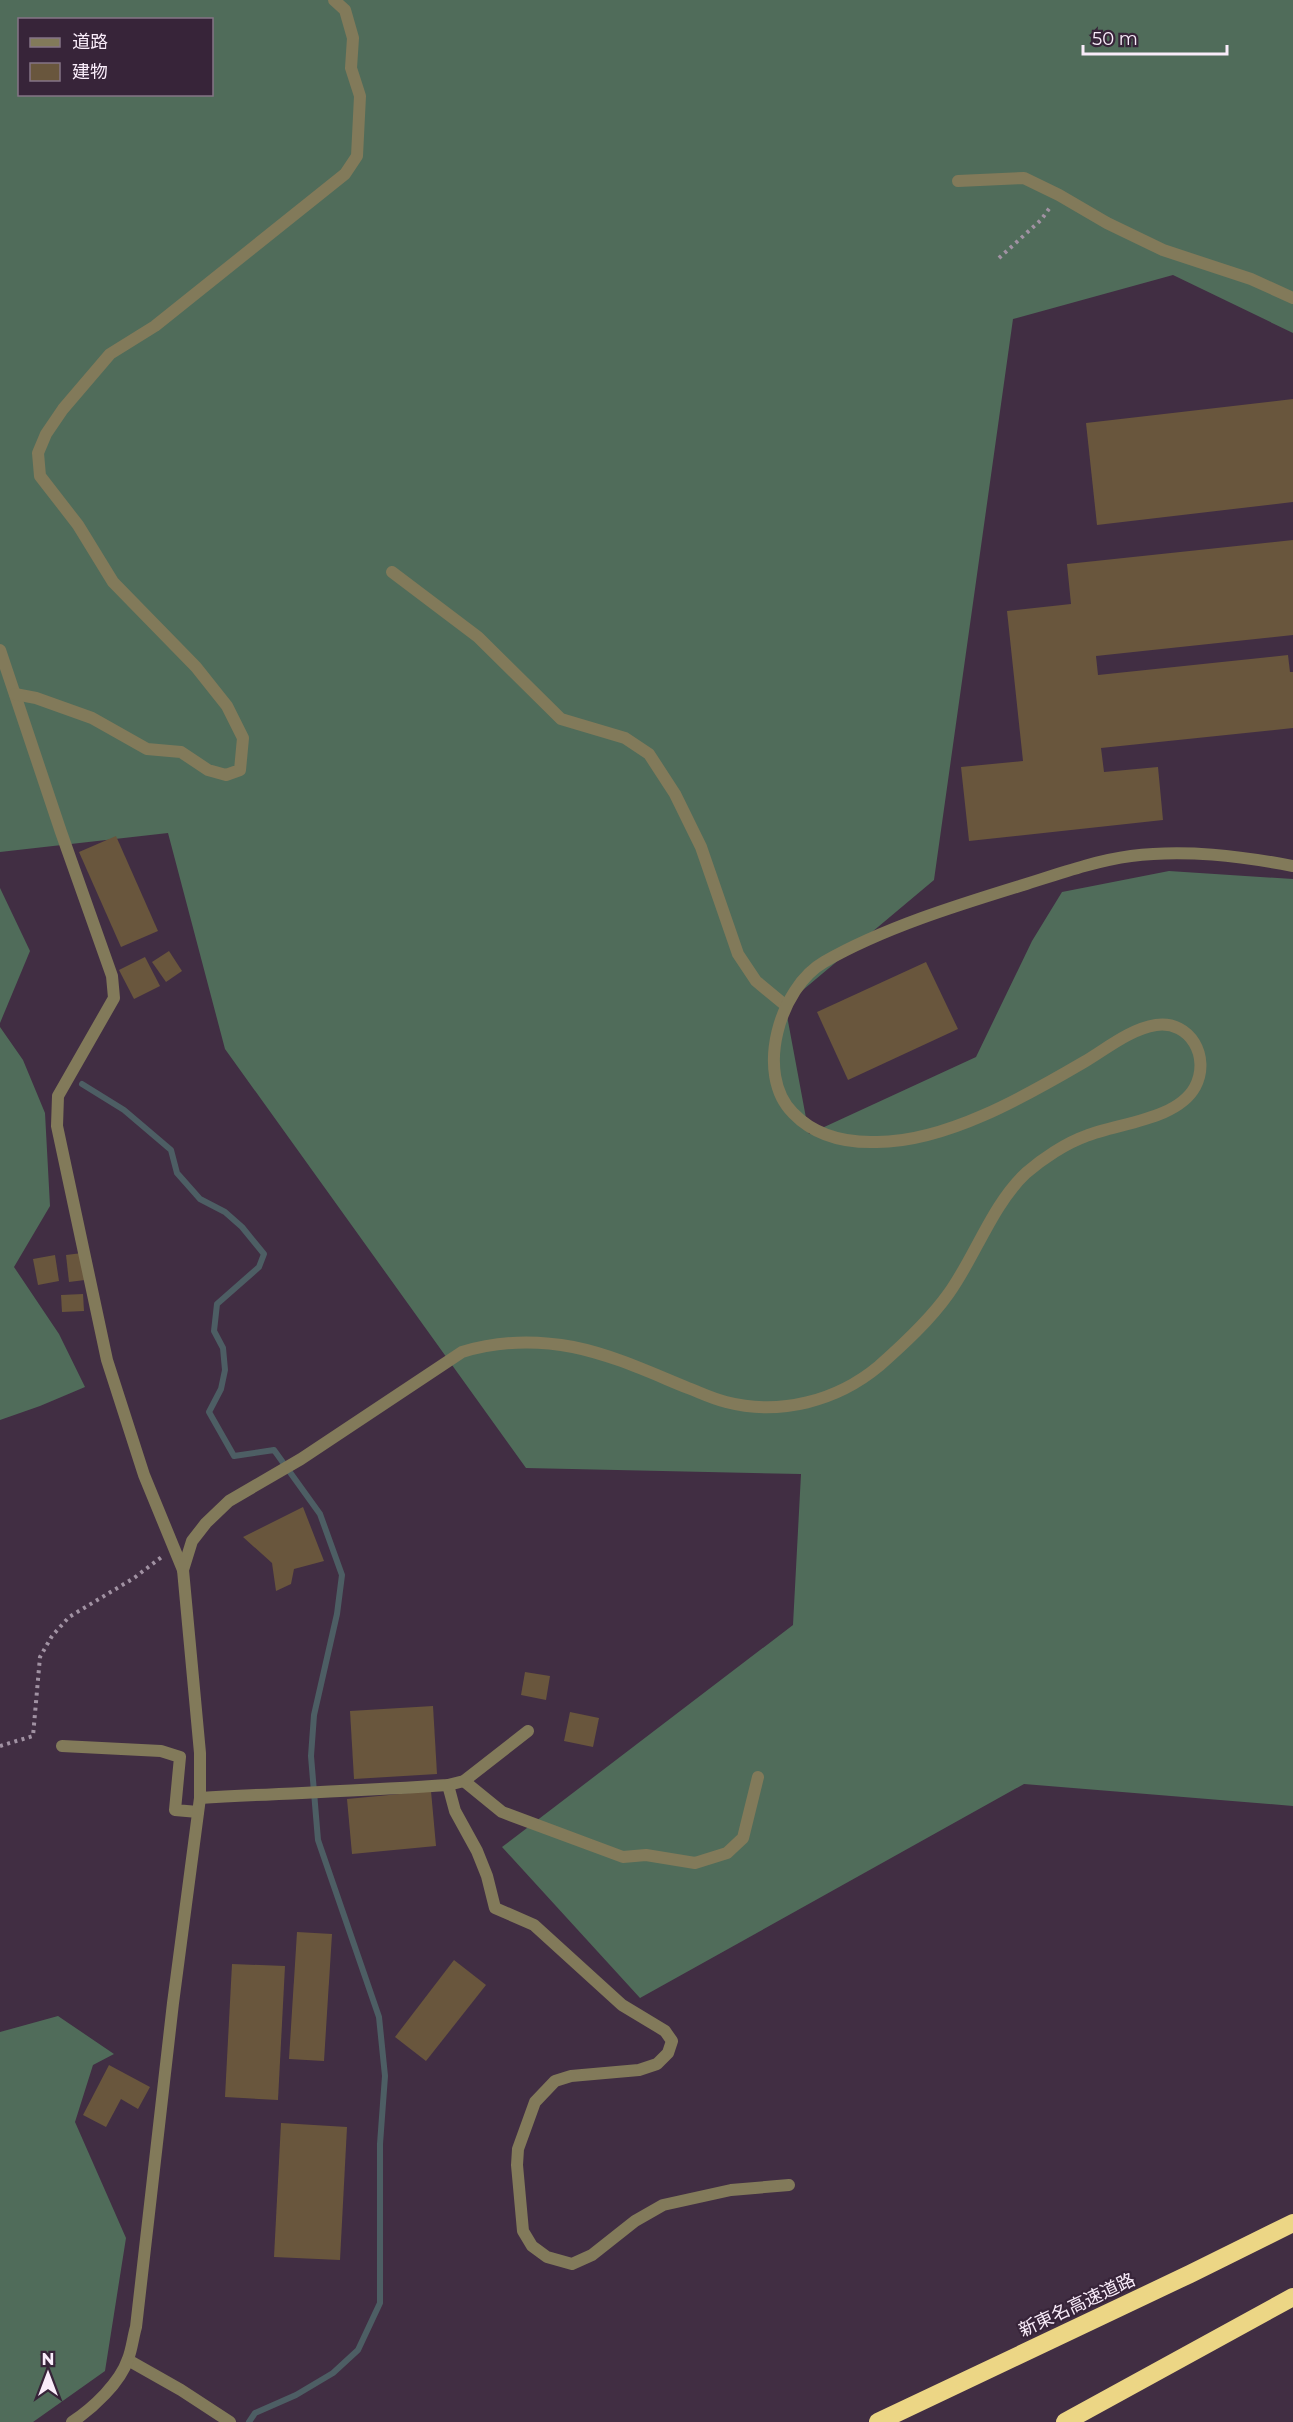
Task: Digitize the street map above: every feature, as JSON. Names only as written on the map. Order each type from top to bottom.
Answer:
[{"type":"highway","name":"新東名高速道路","points":[[878,2422],[1293,2223]]},
{"type":"highway","points":[[1115,2396],[1293,2297]]},
{"type":"highway","points":[[1065,2422],[1293,2308]]},
{"type":"street","points":[[15,694],[36,698],[92,718],[147,749],[181,752],[208,770],[226,775],[240,770],[243,738],[227,706],[196,668],[113,582],[78,525],[40,476],[38,453],[46,434],[63,409],[110,354],[155,326],[236,263],[345,174],[357,156],[360,96],[351,68],[353,38],[345,10],[334,0]]},
{"type":"street","points":[[958,181],[1024,178],[1163,250],[1251,279],[1293,298]]},
{"type":"street","points":[[392,572],[478,637],[561,719],[625,738],[649,754],[675,794],[700,847],[738,954],[756,981],[785,1005]]},
{"type":"street","points":[[0,650],[60,832],[112,976],[114,998],[58,1096],[57,1126],[107,1360],[144,1475],[183,1570],[200,1753],[200,1798],[136,2327],[128,2361],[120,2375],[107,2391],[72,2422]]},
{"type":"street","points":[[183,1570],[192,1541],[206,1523],[229,1502],[301,1459],[462,1352],[485,1345],[542,1343],[575,1347],[613,1359],[727,1403],[770,1407],[805,1404],[837,1393],[876,1368],[930,1318],[951,1290],[1017,1182],[1033,1166],[1083,1136],[1164,1113],[1184,1100],[1197,1085],[1199,1056],[1192,1036],[1174,1026],[1158,1024],[1135,1032],[1034,1091],[925,1136],[880,1143],[844,1140],[818,1132],[791,1112],[782,1095],[775,1073],[774,1055],[785,1005],[800,982],[812,969],[863,942],[968,902],[1079,868],[1129,856],[1167,854],[1245,857],[1293,866]]},
{"type":"street","points":[[200,1798],[297,1791],[329,1793],[448,1785],[464,1781],[528,1731]]},
{"type":"street","points":[[62,1746],[161,1751],[180,1757],[175,1810],[198,1812]]},
{"type":"street","points":[[464,1781],[502,1812],[623,1857],[646,1855],[694,1863],[727,1853],[743,1838],[758,1777]]},
{"type":"street","points":[[448,1785],[454,1811],[477,1851],[487,1875],[495,1908],[534,1925],[605,1991],[647,2022],[665,2031],[672,2041],[668,2053],[657,2064],[639,2070],[572,2076],[555,2081],[535,2103],[518,2150],[517,2165],[522,2231],[532,2246],[547,2257],[572,2264],[592,2255],[635,2221],[663,2205],[731,2190],[789,2185]]},
{"type":"street","points":[[128,2361],[181,2390],[228,2421]]},
{"type":"path","points":[[999,258],[1041,220],[1059,195]]},
{"type":"path","points":[[0,1746],[33,1736],[40,1657],[52,1636],[69,1617],[134,1578],[174,1548]]},
{"type":"green space","points":[[0,0],[1293,0],[1293,333],[1173,275],[1013,319],[934,880],[785,1005],[809,1134],[976,1057],[1032,941],[1062,892],[1169,871],[1293,879],[1293,1806],[1024,1784],[640,1998],[502,1847],[793,1625],[801,1474],[526,1468],[225,1049],[168,833],[0,852]]},
{"type":"green space","points":[[0,888],[30,951],[0,1023]]},
{"type":"green space","points":[[0,1027],[23,1060],[45,1113],[50,1206],[14,1267],[59,1334],[85,1387],[0,1420]]},
{"type":"green space","points":[[58,2016],[114,2054],[93,2065],[75,2122],[126,2238],[105,2371],[33,2422],[0,2422],[0,2032]]},
{"type":"building","points":[[1293,399],[1293,502],[1097,525],[1086,423]]},
{"type":"building","points":[[1293,540],[1293,635],[1096,656],[1098,675],[1288,655],[1290,672],[1293,672],[1293,728],[1101,748],[1104,772],[1158,767],[1163,820],[969,841],[961,767],[1023,761],[1007,611],[1071,604],[1067,564]]},
{"type":"building","points":[[116,836],[158,931],[121,947],[79,852]]},
{"type":"building","points":[[169,951],[182,971],[166,982],[152,962]]},
{"type":"building","points":[[145,957],[160,986],[134,999],[119,970]]},
{"type":"building","points":[[926,962],[958,1029],[848,1080],[817,1012]]},
{"type":"building","points":[[82,1253],[85,1280],[69,1282],[66,1255]]},
{"type":"building","points":[[55,1255],[59,1281],[38,1285],[33,1259]]},
{"type":"building","points":[[83,1294],[84,1311],[62,1312],[61,1295]]},
{"type":"building","points":[[303,1507],[324,1561],[294,1569],[291,1584],[276,1591],[272,1563],[243,1537]]},
{"type":"building","points":[[525,1672],[550,1676],[546,1700],[521,1695]]},
{"type":"building","points":[[433,1706],[437,1774],[354,1779],[350,1711]]},
{"type":"building","points":[[570,1712],[599,1718],[593,1747],[564,1741]]},
{"type":"building","points":[[431,1791],[436,1846],[352,1854],[347,1799]]},
{"type":"building","points":[[297,1932],[332,1934],[324,2061],[289,2059]]},
{"type":"building","points":[[454,1960],[486,1985],[426,2061],[395,2037]]},
{"type":"building","points":[[232,1964],[285,1966],[278,2100],[225,2097]]},
{"type":"building","points":[[109,2065],[150,2087],[138,2109],[121,2099],[106,2127],[83,2115]]},
{"type":"building","points":[[281,2123],[347,2127],[340,2260],[274,2257]]},
{"type":"waterway","points":[[82,1084],[124,1110],[171,1150],[177,1173],[200,1199],[225,1212],[242,1227],[264,1254],[259,1267],[217,1304],[214,1331],[223,1348],[225,1370],[221,1389],[209,1412],[234,1456],[274,1450],[320,1514],[342,1575],[337,1614],[314,1715],[311,1756],[318,1840],[379,2017],[385,2076],[380,2144],[380,2303],[358,2350],[333,2373],[296,2395],[255,2413],[249,2422]]}]
